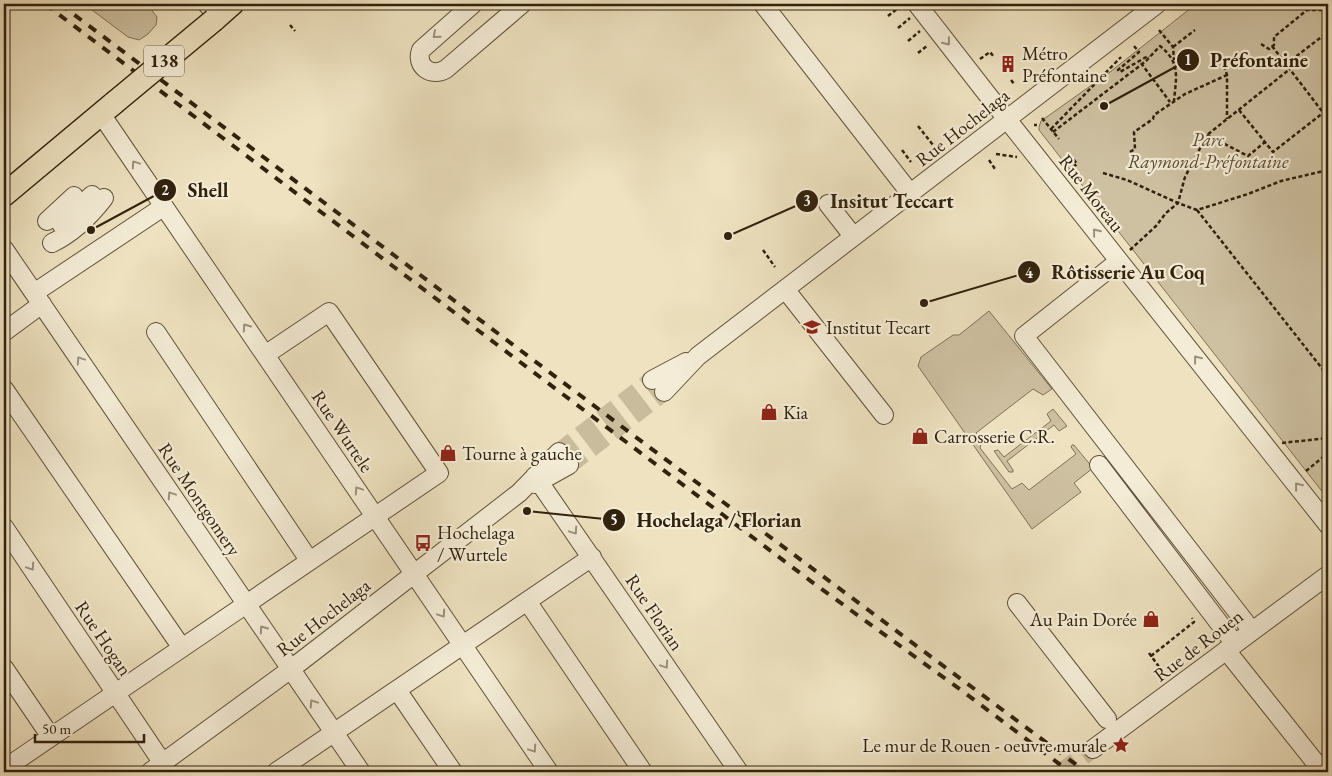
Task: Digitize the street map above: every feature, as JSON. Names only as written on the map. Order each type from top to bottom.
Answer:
[{"type":"main road","name":"138","points":[[4,195],[107,109],[218,11]]},
{"type":"street","points":[[464,6],[421,50],[419,55],[420,61],[428,71],[434,73],[446,69],[522,4]]},
{"type":"street","points":[[763,4],[910,193]]},
{"type":"street","name":"Rue Hochelaga","points":[[658,386],[1157,4]]},
{"type":"street","name":"Rue Moreau","points":[[915,10],[1125,256],[1328,524]]},
{"type":"street","name":"Rue Wurtele","points":[[107,109],[163,206],[549,772]]},
{"type":"street","points":[[93,194],[94,211],[66,236],[51,232],[93,194]]},
{"type":"street","points":[[828,204],[853,236]]},
{"type":"street","points":[[4,332],[38,299],[163,206]]},
{"type":"street","name":"Rue Montgomery","points":[[4,249],[360,772]]},
{"type":"street","points":[[1125,256],[1024,336],[1252,631]]},
{"type":"street","points":[[785,289],[884,415]]},
{"type":"street","points":[[4,769],[439,473],[329,312],[265,355]]},
{"type":"street","points":[[156,332],[309,560]]},
{"type":"street","points":[[4,389],[182,648]]},
{"type":"street","name":"Rue Hochelaga","points":[[167,768],[291,669],[564,459]]},
{"type":"street","points":[[1099,465],[1323,772]]},
{"type":"street","name":"Rue Florian","points":[[537,479],[739,772]]},
{"type":"street","name":"Rue Hogan","points":[[4,526],[167,768]]},
{"type":"street","points":[[276,772],[592,557]]},
{"type":"street","name":"Rue de Rouen","points":[[1093,749],[1328,575]]},
{"type":"street","points":[[527,601],[643,772]]},
{"type":"street","points":[[1017,603],[1107,719]]},
{"type":"street","points":[[4,668],[51,737]]},
{"type":"street","points":[[397,690],[453,772]]},
{"type":"path","points":[[888,16],[903,4]]},
{"type":"path","points":[[898,28],[915,10]]},
{"type":"path","points":[[1261,44],[1269,49],[1274,45],[1274,36],[1307,10],[1328,10]]},
{"type":"path","points":[[290,25],[295,31]]},
{"type":"path","points":[[908,41],[923,29]]},
{"type":"path","points":[[1159,30],[1173,47],[1177,74],[1173,102]]},
{"type":"path","points":[[1173,47],[1195,30]]},
{"type":"path","points":[[1286,64],[1328,32]]},
{"type":"path","points":[[1324,35],[1328,38]]},
{"type":"path","points":[[918,53],[933,41]]},
{"type":"path","points":[[1134,46],[1139,52],[1118,70],[1120,72],[1149,57]]},
{"type":"path","points":[[1053,132],[1141,64],[1160,46],[1174,60]]},
{"type":"path","points":[[1272,46],[1328,119]]},
{"type":"path","points":[[980,59],[990,52],[994,57]]},
{"type":"path","points":[[1051,129],[1121,56]]},
{"type":"path","points":[[1141,64],[1173,102]]},
{"type":"path","points":[[1224,66],[1227,75],[1227,119]]},
{"type":"path","points":[[1125,256],[1178,203],[1185,177],[1207,135],[1290,69]]},
{"type":"path","points":[[1130,152],[1134,149],[1134,132],[1153,119],[1154,115],[1173,102],[1227,75]]},
{"type":"path","points":[[1011,80],[1015,85]]},
{"type":"path","points":[[1239,110],[1273,152],[1328,109]]},
{"type":"path","points":[[1042,118],[1058,140]]},
{"type":"path","points":[[918,126],[933,145]]},
{"type":"path","points":[[1207,135],[1248,156],[1265,142]]},
{"type":"path","points":[[902,150],[911,162]]},
{"type":"path","points":[[996,154],[1024,158]]},
{"type":"path","points":[[1068,171],[1077,164],[1071,156]]},
{"type":"path","points":[[989,160],[995,169]]},
{"type":"path","points":[[1197,210],[1248,194],[1281,181],[1328,170]]},
{"type":"path","points":[[1103,173],[1126,180],[1197,210],[1328,376]]},
{"type":"path","points":[[763,250],[775,267]]},
{"type":"path","points":[[1324,371],[1328,367]]},
{"type":"path","points":[[1281,443],[1328,438]]},
{"type":"path","points":[[1304,472],[1328,453]]},
{"type":"path","points":[[1165,675],[1150,654],[1194,622],[1192,618]]},
{"type":"path","points":[[167,768],[190,772]]},
{"type":"green space","points":[[84,4],[147,4],[157,17],[156,25],[139,40],[128,37]]},
{"type":"green space","name":"Parc Raymond-Préfontaine","points":[[1196,4],[1328,4],[1328,499],[1039,130],[1041,121],[1110,72]]},
{"type":"green space","points":[[989,311],[1052,389],[1043,395],[1033,389],[976,433],[982,441],[980,448],[1012,489],[1022,483],[1029,490],[1076,454],[1071,447],[1072,445],[1093,468],[1074,483],[1081,492],[1032,529],[918,366],[921,357],[953,335],[959,335]]},
{"type":"green space","points":[[1053,409],[1067,426],[1059,431],[1054,425],[1007,461],[1013,470],[1013,472],[1009,472],[994,451],[998,450],[1004,457],[1051,421],[1047,414]]},
{"type":"tunnel","points":[[559,452],[652,380]]},
{"type":"tunnel","points":[[569,465],[664,392]]},
{"type":"tunnel","points":[[1061,772],[1093,749]]},
{"type":"railway","points":[[45,4],[816,585],[1070,772]]},
{"type":"railway","points":[[60,4],[633,435],[1086,772]]},
{"type":"place","name":"Métro Préfontaine","points":[[1008,64]]},
{"type":"place","name":"Préfontaine","points":[[1104,106]]},
{"type":"place","name":"Shell","points":[[91,230]]},
{"type":"place","name":"Insitut Teccart","points":[[728,236]]},
{"type":"place","name":"Rôtisserie Au Coq","points":[[924,303]]},
{"type":"place","name":"Institut Tecart","points":[[812,327]]},
{"type":"place","name":"Kia","points":[[769,412]]},
{"type":"place","name":"Carrosserie C.R.","points":[[920,436]]},
{"type":"place","name":"Tourne à gauche","points":[[448,453]]},
{"type":"place","name":"Hochelaga / Florian","points":[[527,511]]},
{"type":"place","name":"Hochelaga / Wurtele","points":[[423,543]]},
{"type":"place","name":"Au Pain Dorée","points":[[1151,619]]},
{"type":"place","name":"Le mur de Rouen - oeuvre murale","points":[[1121,745]]}]
